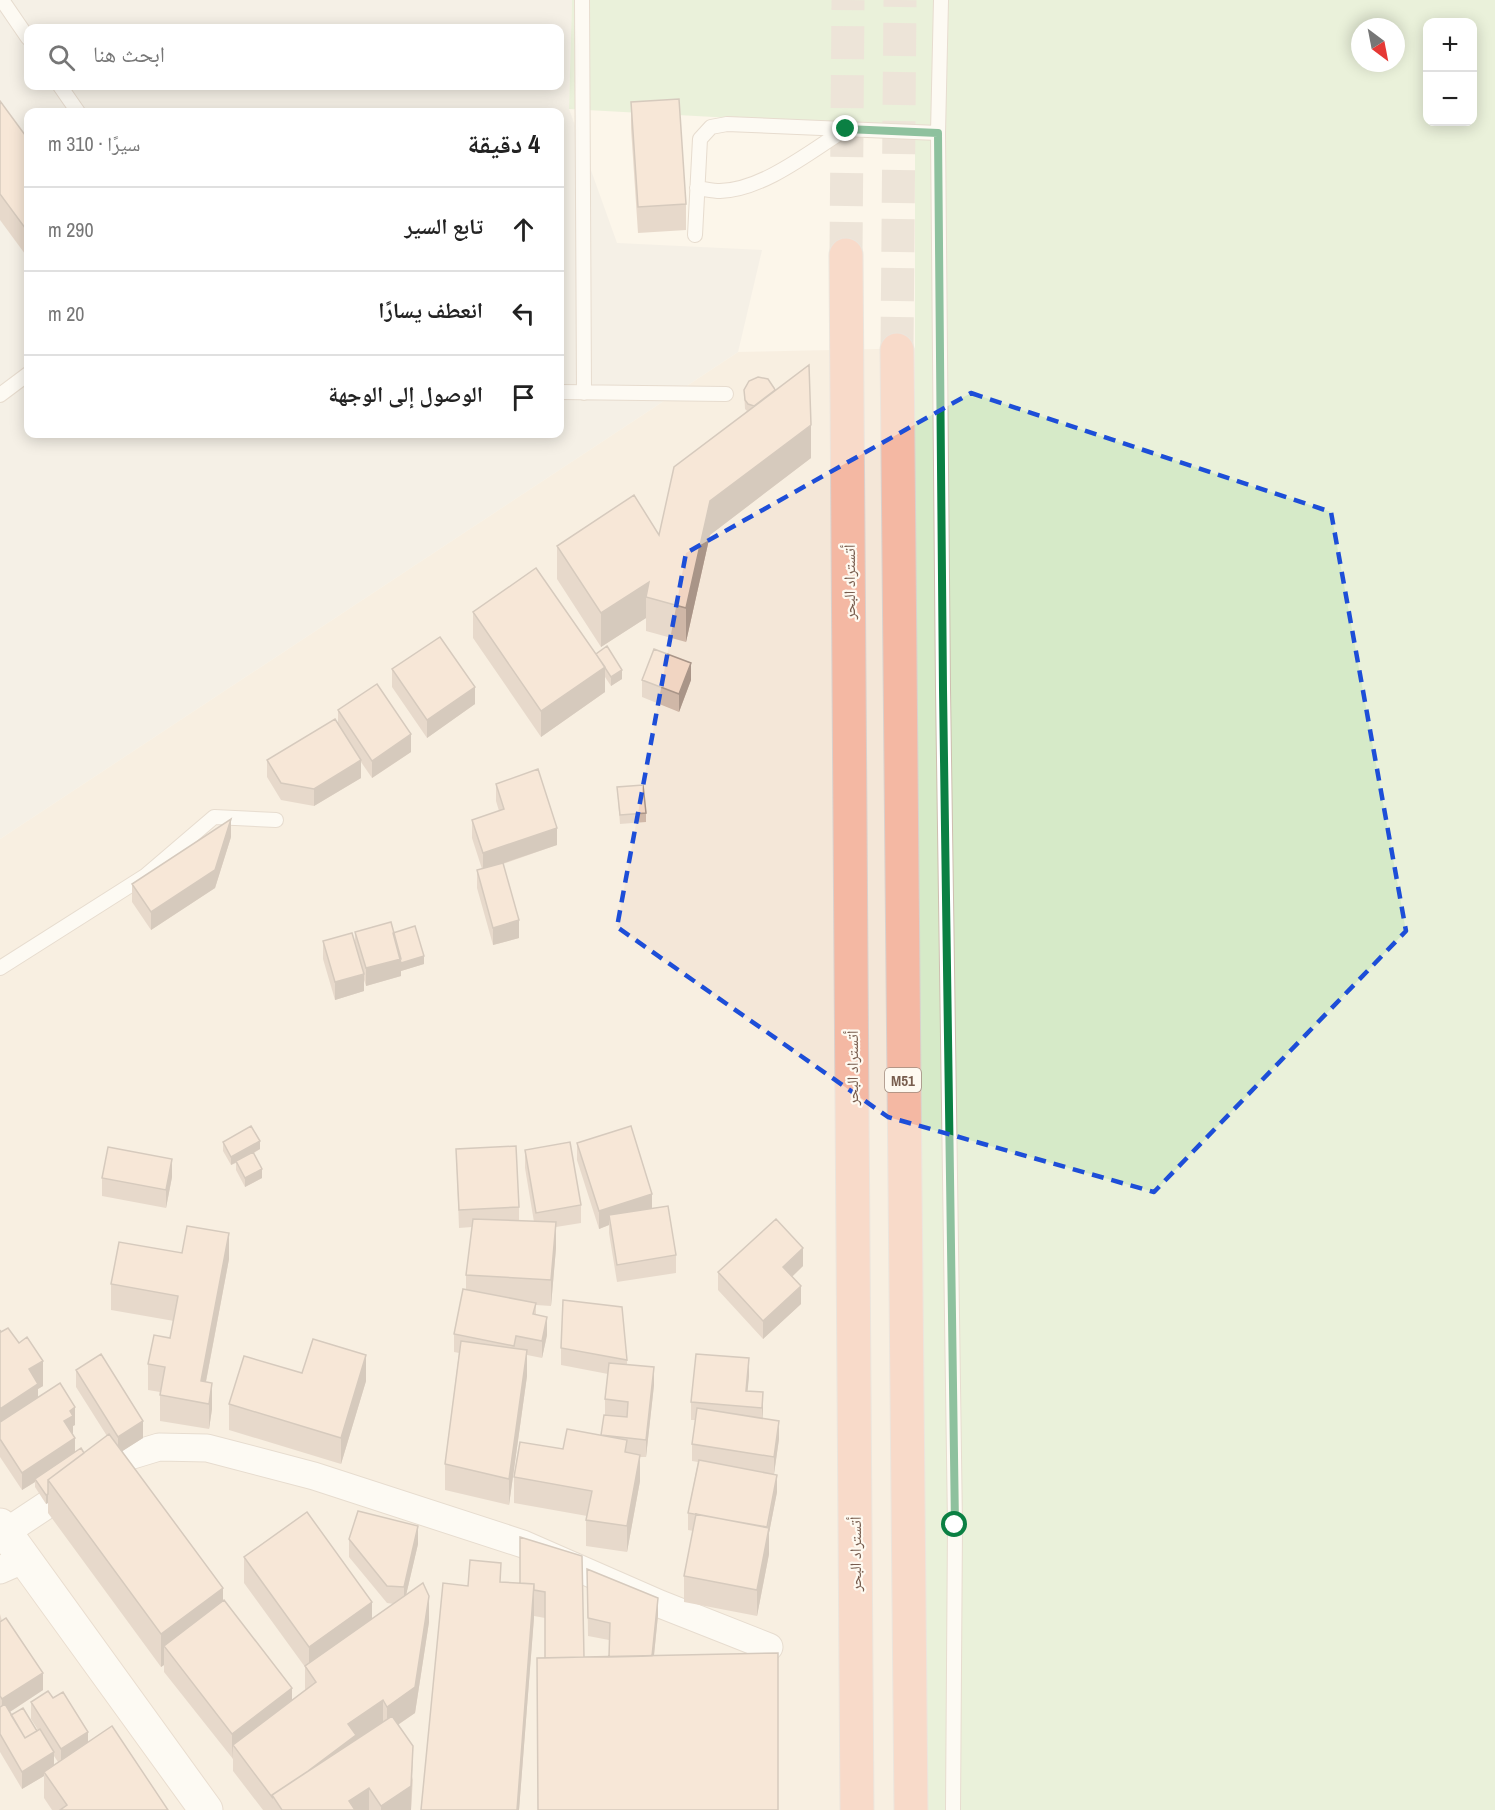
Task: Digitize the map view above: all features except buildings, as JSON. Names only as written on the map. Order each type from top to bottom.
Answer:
[{"type":"highway","name":"أتستراد البحر","points":[[846,255],[857,1810]]},
{"type":"highway","name":"M51","points":[[897,350],[911,1810]]},
{"type":"street","points":[[206,1810],[12,1565],[3,1529],[113,1461],[159,1447],[207,1448],[314,1476],[524,1544],[660,1604],[769,1647]]},
{"type":"lane","points":[[2,0],[24,32]]},
{"type":"lane","points":[[582,0],[584,393]]},
{"type":"lane","points":[[941,0],[938,133],[943,689],[955,1525],[953,1810]]},
{"type":"lane","points":[[63,90],[75,108]]},
{"type":"lane","points":[[695,235],[700,140],[711,127],[727,124],[938,133]]},
{"type":"lane","points":[[697,188],[721,190],[755,183],[786,167],[846,129]]},
{"type":"lane","points":[[0,395],[24,377]]},
{"type":"lane","points":[[564,392],[726,394]]},
{"type":"lane","points":[[0,968],[145,876],[214,817],[276,820]]},
{"type":"highlighted area","points":[[971,393],[1331,512],[1406,931],[1154,1192],[888,1117],[617,927],[686,553]]},
{"type":"shaded area","points":[[0,0],[572,0],[569,109],[617,243],[762,250],[738,352],[0,839]]},
{"type":"shaded area","points":[[922,348],[935,1810],[0,1810],[0,839],[738,352]]},
{"type":"green space","points":[[572,0],[1495,0],[1495,1810],[915,1810],[915,128],[569,109]]},
{"type":"tunnel","points":[[846,255],[848,0]]},
{"type":"tunnel","points":[[897,350],[900,0]]},
{"type":"route","points":[[846,129],[938,133],[955,1525]]}]
